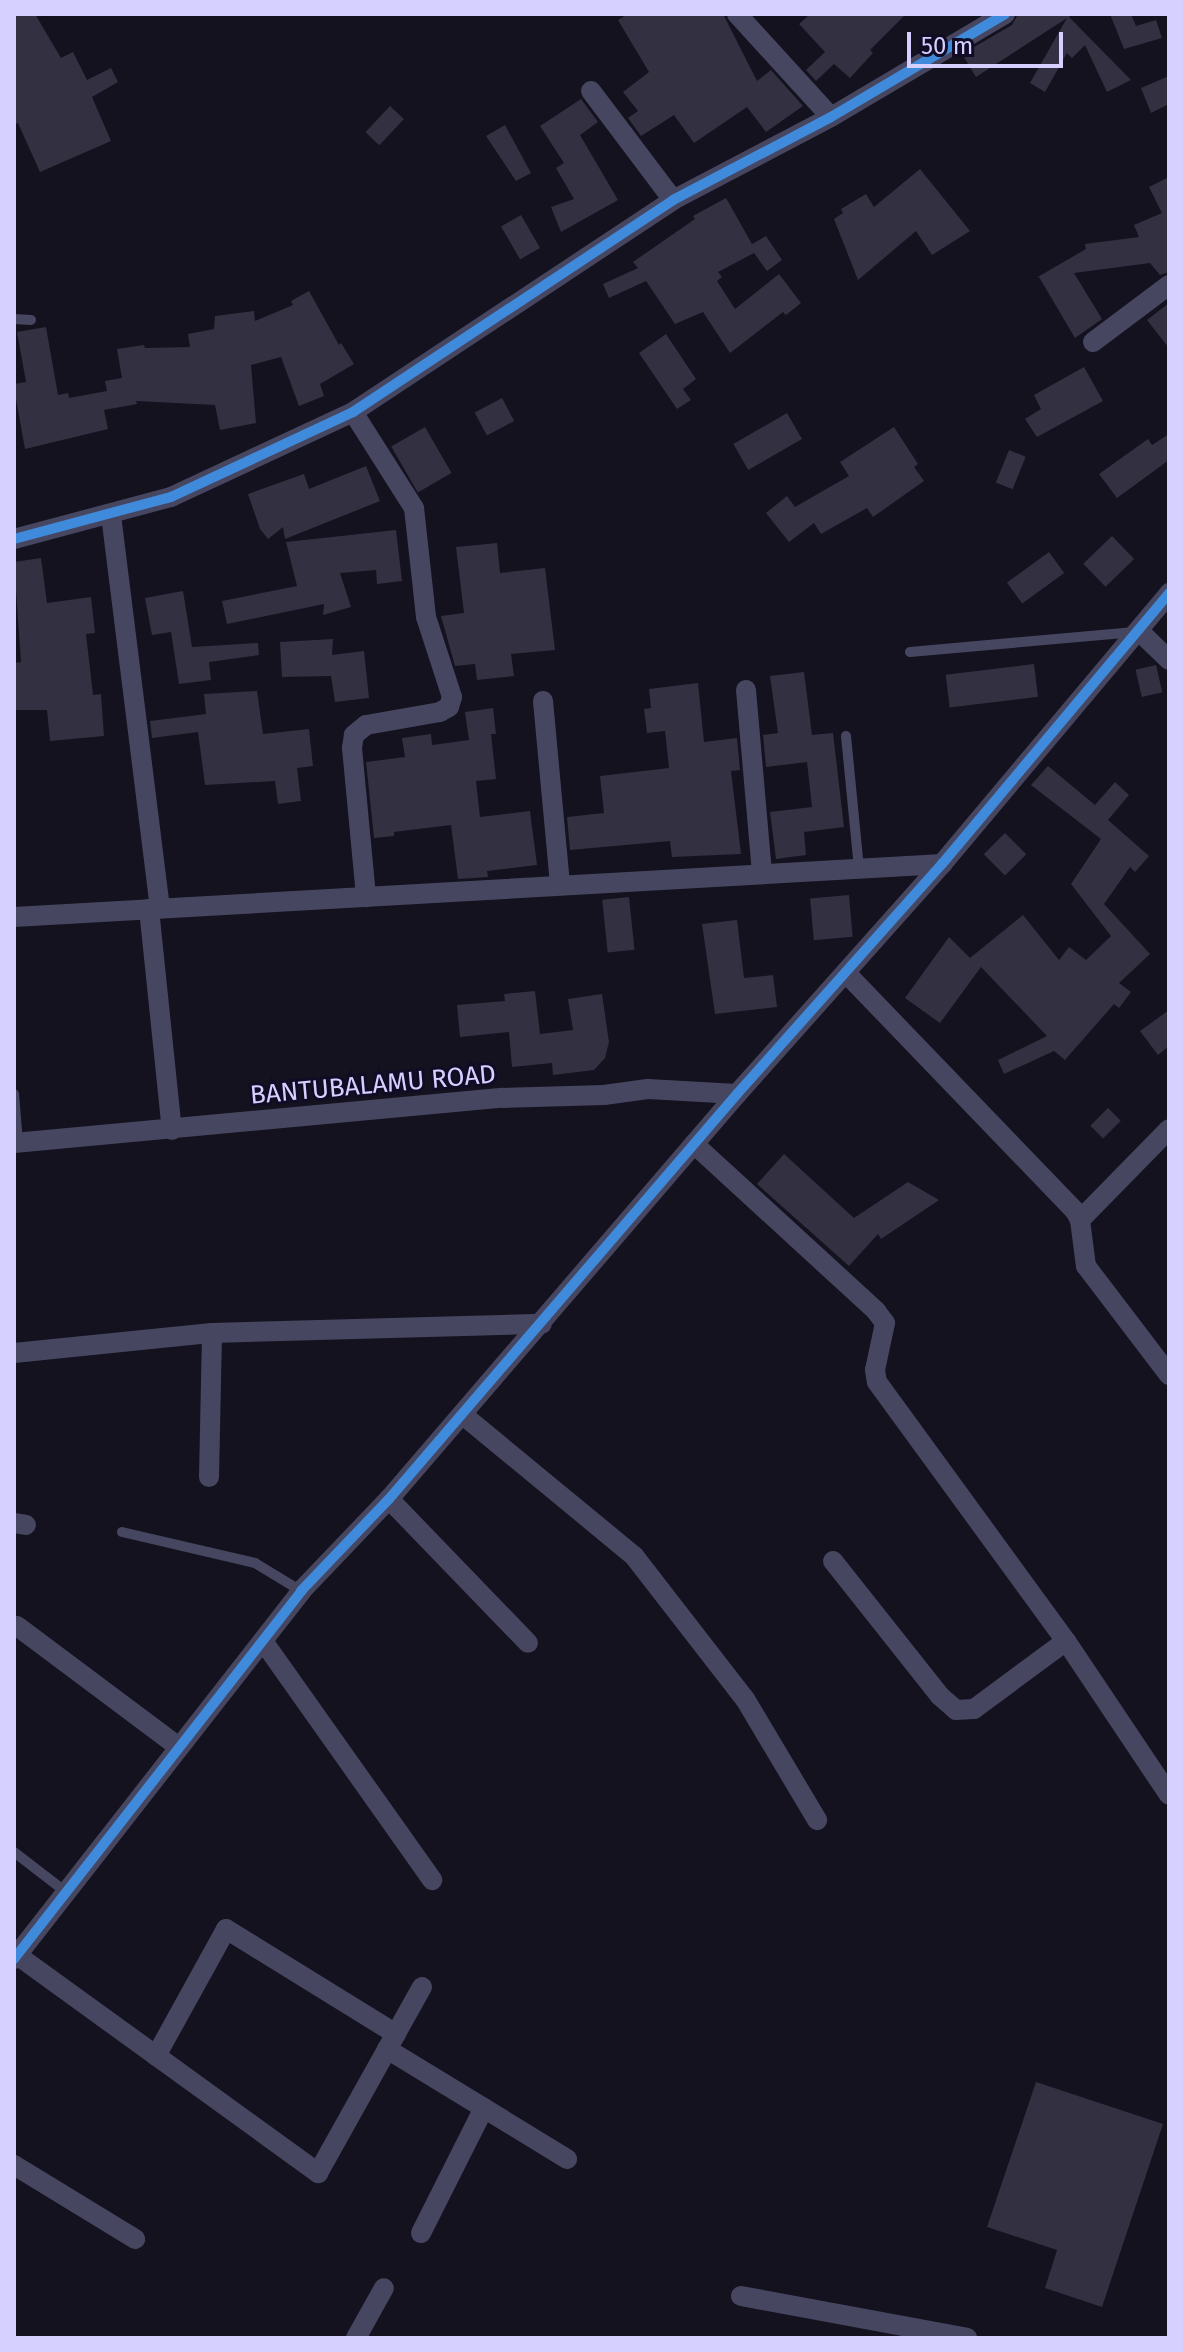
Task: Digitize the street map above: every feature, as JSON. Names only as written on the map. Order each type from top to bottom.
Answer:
[{"type":"street","points":[[737,14],[831,117]]},
{"type":"street","points":[[14,539],[111,515],[205,484],[353,412],[673,200],[831,117],[1003,14]]},
{"type":"street","points":[[591,91],[673,200]]},
{"type":"street","points":[[1093,342],[1169,285]]},
{"type":"street","points":[[353,412],[414,508],[426,617],[452,697],[449,707],[440,712],[366,725],[354,735],[352,748],[366,897]]},
{"type":"street","points":[[111,515],[154,909],[172,1130]]},
{"type":"street","points":[[422,1987],[318,2173],[16,1957],[301,1591],[389,1499],[463,1415],[737,1094],[942,864],[1169,593]]},
{"type":"street","points":[[1139,631],[1169,660]]},
{"type":"street","points":[[746,690],[762,874]]},
{"type":"street","points":[[543,701],[560,885]]},
{"type":"street","points":[[14,917],[942,864]]},
{"type":"street","points":[[846,973],[984,1113],[1080,1220],[1086,1266],[1169,1375]]},
{"type":"street","name":"BANTUBALAMU ROAD","points":[[16,1143],[503,1098],[604,1095],[648,1089],[737,1094]]},
{"type":"street","points":[[1080,1220],[1169,1129]]},
{"type":"street","points":[[694,1144],[876,1311],[885,1323],[875,1370],[877,1382],[1066,1641],[1169,1795]]},
{"type":"street","points":[[14,1353],[212,1333],[542,1324]]},
{"type":"street","points":[[209,1477],[212,1333]]},
{"type":"street","points":[[463,1415],[634,1556],[745,1699],[817,1820]]},
{"type":"street","points":[[389,1499],[528,1643]]},
{"type":"street","points":[[833,1561],[940,1696],[963,1712],[991,1698],[1066,1641]]},
{"type":"street","points":[[17,1626],[179,1747]]},
{"type":"street","points":[[263,1641],[432,1880]]},
{"type":"street","points":[[156,2056],[226,1929],[484,2108],[567,2159]]},
{"type":"street","points":[[421,2233],[484,2108]]},
{"type":"street","points":[[14,2165],[135,2239]]},
{"type":"street","points":[[356,2338],[384,2288]]},
{"type":"street","points":[[741,2296],[967,2338]]},
{"type":"lane","points":[[14,319],[31,320]]},
{"type":"lane","points":[[910,652],[1139,631]]},
{"type":"lane","points":[[846,736],[859,868]]},
{"type":"lane","points":[[14,1094],[16,1143]]},
{"type":"lane","points":[[122,1532],[255,1563],[301,1591]]},
{"type":"lane","points":[[14,1852],[66,1892]]},
{"type":"building","points":[[14,14],[35,14],[61,58],[73,52],[87,80],[111,68],[118,82],[92,97],[111,141],[40,172],[18,123],[14,125]]},
{"type":"building","points":[[628,14],[723,14],[757,81],[771,70],[803,106],[766,132],[747,107],[694,143],[674,115],[641,136],[628,118],[638,111],[623,92],[649,72],[618,20]]},
{"type":"building","points":[[810,14],[906,14],[870,50],[873,53],[850,78],[834,64],[816,81],[806,70],[825,52],[799,24]]},
{"type":"building","points":[[1018,14],[1074,14],[1069,17],[1131,80],[1107,92],[1085,45],[1072,58],[1067,53],[1045,92],[1030,83],[1067,18],[976,77],[962,54],[1012,25]]},
{"type":"building","points":[[1110,14],[1131,14],[1136,26],[1156,20],[1162,38],[1124,49]]},
{"type":"building","points":[[1169,76],[1169,104],[1151,113],[1141,88]]},
{"type":"building","points":[[581,99],[598,122],[580,135],[618,200],[561,232],[551,207],[574,199],[556,168],[564,163],[540,126]]},
{"type":"building","points":[[390,106],[404,119],[379,145],[365,132]]},
{"type":"building","points":[[505,125],[531,173],[516,181],[486,136]]},
{"type":"building","points":[[920,169],[970,231],[932,255],[916,231],[858,280],[834,219],[843,213],[841,209],[866,194],[874,207]]},
{"type":"building","points":[[1169,177],[1169,272],[1160,275],[1150,263],[1074,273],[1102,319],[1075,338],[1039,277],[1036,278],[1086,249],[1085,244],[1139,237],[1134,225],[1162,213],[1149,187]]},
{"type":"building","points":[[726,198],[752,244],[766,236],[782,260],[767,271],[754,253],[718,272],[722,277],[717,281],[735,309],[779,274],[801,303],[786,315],[783,312],[730,353],[703,312],[675,324],[646,281],[609,298],[603,284],[638,268],[633,262],[695,219],[693,216]]},
{"type":"building","points":[[521,215],[540,248],[520,259],[501,226]]},
{"type":"building","points":[[309,291],[339,345],[341,343],[354,364],[320,384],[324,396],[299,406],[281,357],[251,365],[256,423],[220,430],[215,405],[136,401],[137,404],[104,410],[108,429],[25,449],[14,388],[14,384],[26,382],[17,332],[46,327],[58,395],[68,393],[69,398],[107,391],[105,381],[122,378],[117,349],[144,345],[145,348],[190,347],[188,334],[214,329],[215,316],[254,311],[255,321],[293,305],[291,301]]},
{"type":"building","points":[[1169,303],[1169,348],[1147,320]]},
{"type":"building","points":[[666,334],[696,379],[683,389],[691,400],[677,409],[639,353]]},
{"type":"building","points":[[1084,367],[1103,401],[1037,437],[1025,419],[1041,409],[1034,395]]},
{"type":"building","points":[[502,398],[514,421],[487,436],[475,413]]},
{"type":"building","points":[[787,413],[802,439],[748,470],[733,444]]},
{"type":"building","points":[[425,427],[452,473],[418,492],[391,446]]},
{"type":"building","points":[[894,427],[918,464],[914,467],[924,481],[873,517],[867,508],[821,534],[814,523],[789,542],[766,513],[787,496],[795,507],[849,476],[840,462]]},
{"type":"building","points":[[1169,434],[1169,460],[1117,498],[1099,474],[1148,439],[1152,445]]},
{"type":"building","points":[[1009,450],[1026,457],[1013,489],[996,482]]},
{"type":"building","points":[[366,466],[380,501],[285,539],[283,527],[268,539],[260,529],[248,494],[304,474],[309,489]]},
{"type":"building","points":[[396,530],[402,581],[377,584],[376,570],[340,573],[351,607],[323,615],[324,604],[227,624],[222,601],[297,586],[286,542]]},
{"type":"building","points":[[1112,536],[1134,559],[1105,587],[1083,564]]},
{"type":"building","points":[[497,543],[500,573],[545,568],[555,650],[511,654],[514,676],[477,680],[475,664],[455,666],[441,616],[464,613],[456,547]]},
{"type":"building","points":[[1049,552],[1064,573],[1022,604],[1007,583]]},
{"type":"building","points":[[41,558],[47,603],[91,597],[95,633],[86,634],[93,695],[101,694],[104,736],[50,741],[47,710],[14,710],[14,663],[21,662],[14,562]]},
{"type":"building","points":[[183,591],[192,647],[258,643],[259,655],[209,662],[211,680],[179,684],[171,632],[152,635],[145,598]]},
{"type":"building","points":[[333,639],[332,655],[364,651],[369,698],[335,702],[331,676],[282,677],[280,642]]},
{"type":"building","points":[[1034,664],[1038,697],[950,708],[946,675]]},
{"type":"building","points":[[1156,665],[1162,692],[1142,697],[1136,670]]},
{"type":"building","points":[[804,672],[812,735],[833,733],[844,827],[804,832],[806,855],[776,859],[770,812],[812,807],[807,762],[766,767],[763,735],[778,733],[770,676]]},
{"type":"building","points":[[698,683],[704,742],[737,738],[740,770],[731,771],[741,854],[672,857],[670,841],[570,850],[567,817],[604,813],[600,776],[669,768],[665,731],[647,733],[644,709],[651,708],[649,689]]},
{"type":"building","points":[[257,691],[263,734],[309,729],[313,766],[297,768],[301,801],[278,804],[275,781],[205,785],[198,732],[152,738],[150,721],[206,714],[204,694]]},
{"type":"building","points":[[493,708],[496,734],[491,734],[496,779],[476,781],[480,817],[530,811],[537,865],[487,871],[488,877],[458,879],[451,825],[394,832],[394,836],[374,838],[366,762],[405,757],[402,738],[431,734],[432,745],[469,740],[465,712]]},
{"type":"building","points":[[1048,766],[1095,805],[1115,782],[1129,795],[1108,820],[1149,856],[1135,872],[1130,867],[1104,904],[1150,954],[1119,983],[1131,992],[1119,1008],[1114,1004],[1065,1060],[1054,1051],[1004,1074],[998,1060],[1047,1036],[981,967],[940,1023],[905,998],[949,937],[970,958],[1023,915],[1059,960],[1069,947],[1086,960],[1111,936],[1071,884],[1101,839],[1031,785]]},
{"type":"building","points":[[1005,833],[1026,854],[1005,875],[984,854]]},
{"type":"building","points":[[849,895],[853,937],[814,940],[810,898]]},
{"type":"building","points":[[629,897],[635,950],[608,953],[602,900]]},
{"type":"building","points":[[737,920],[744,978],[773,975],[777,1007],[715,1014],[702,924]]},
{"type":"building","points":[[535,991],[540,1034],[573,1030],[568,999],[602,994],[609,1042],[605,1058],[594,1070],[553,1075],[552,1063],[512,1067],[509,1032],[460,1037],[457,1005],[505,1001],[504,994]]},
{"type":"building","points":[[1169,1010],[1169,1046],[1158,1055],[1140,1031]]},
{"type":"building","points":[[1108,1108],[1121,1121],[1103,1138],[1090,1126]]},
{"type":"building","points":[[784,1154],[854,1218],[908,1182],[939,1200],[881,1239],[878,1234],[849,1266],[757,1184]]},
{"type":"building","points":[[1036,2082],[1163,2124],[1102,2307],[1045,2288],[1057,2250],[987,2227]]},
{"type":"cycle path","points":[[14,539],[171,497],[353,412],[673,200],[831,117],[1005,14]]},
{"type":"cycle path","points":[[14,1959],[301,1591],[389,1499],[737,1094],[942,864],[1169,593]]}]
